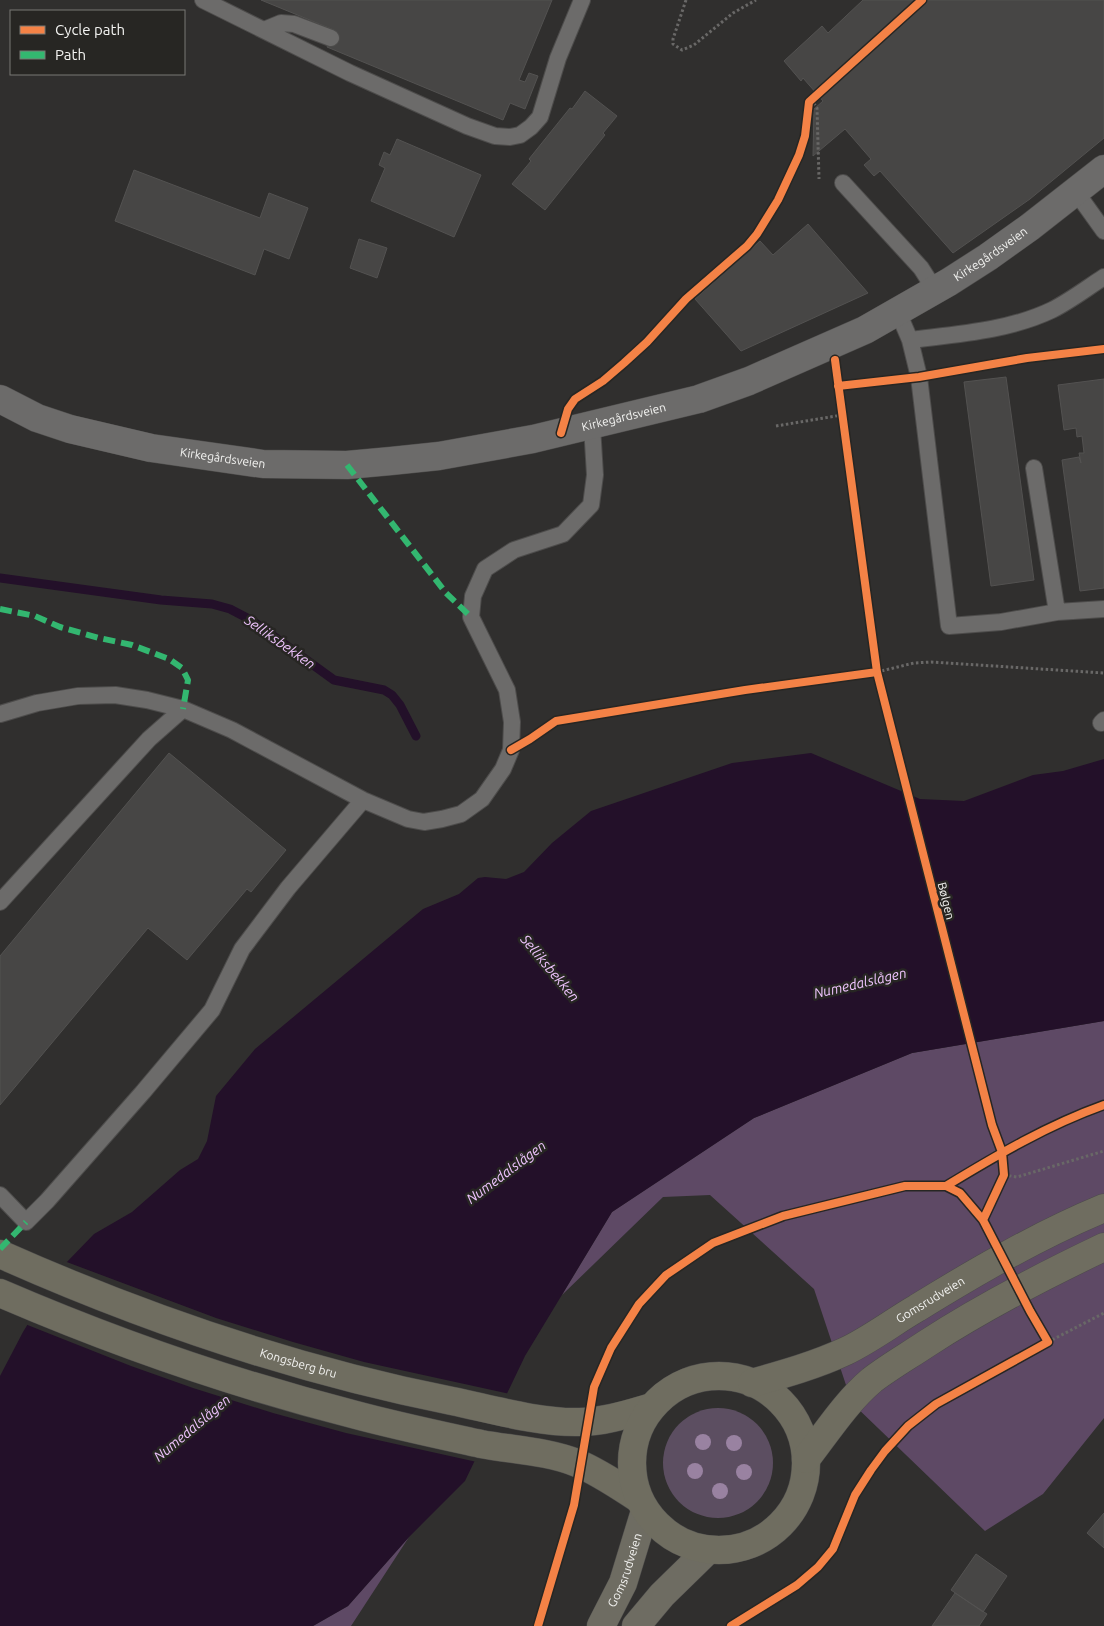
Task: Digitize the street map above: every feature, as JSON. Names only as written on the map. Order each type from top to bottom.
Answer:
[{"type":"highway","name":"Gomsrudveien","points":[[752,1383],[820,1362],[847,1351],[996,1261],[1104,1208]]},
{"type":"highway","points":[[806,1459],[854,1398],[872,1380],[971,1315],[1038,1279],[1104,1247]]},
{"type":"highway","name":"Kongsberg bru","points":[[0,1254],[92,1294],[172,1324],[311,1368],[412,1393],[565,1422],[608,1419],[652,1406]]},
{"type":"highway","points":[[0,1293],[121,1342],[240,1382],[358,1416],[482,1444],[559,1458],[578,1464],[596,1472],[642,1505]]},
{"type":"highway","points":[[709,1376],[731,1377],[752,1383],[777,1397],[791,1413],[801,1432],[806,1459],[804,1481],[797,1502],[778,1528],[750,1545],[728,1550],[708,1550],[685,1544],[673,1538],[654,1523],[642,1505],[632,1478],[632,1450],[640,1424],[652,1406],[669,1392],[688,1381],[709,1376]]},
{"type":"main road","name":"Gomsrudveien","points":[[601,1626],[623,1583],[642,1505]]},
{"type":"main road","points":[[636,1626],[662,1595],[708,1550]]},
{"type":"street","name":"Kirkegårdsveien","points":[[0,399],[37,418],[70,429],[151,448],[254,463],[347,464],[439,456],[533,439],[700,399],[749,381],[838,343],[898,312],[988,257],[1104,169]]},
{"type":"lane","points":[[203,0],[350,73],[467,126],[495,136],[510,137],[520,135],[540,116],[558,58],[582,0]]},
{"type":"lane","points":[[264,30],[281,23],[294,24],[331,38]]},
{"type":"lane","points":[[843,184],[921,268],[935,290]]},
{"type":"lane","points":[[1076,192],[1104,230]]},
{"type":"lane","points":[[910,340],[975,332],[1035,318],[1054,309],[1104,277]]},
{"type":"lane","points":[[898,312],[910,340],[919,377],[949,626],[1001,622],[1057,612],[1104,609]]},
{"type":"lane","points":[[0,714],[37,704],[87,696],[114,695],[147,700],[183,709],[232,730],[363,800],[408,819],[424,822],[461,814],[482,799],[503,769],[511,750],[512,722],[507,690],[470,617],[473,596],[485,569],[514,550],[563,534],[591,505],[595,476],[592,426]]},
{"type":"lane","points":[[1034,468],[1057,612]]},
{"type":"lane","points":[[0,902],[149,739],[183,709]]},
{"type":"lane","points":[[0,1195],[26,1222],[47,1201],[212,1010],[242,948],[288,888],[363,800]]},
{"type":"path","points":[[686,0],[673,39],[675,46],[682,50],[694,45],[733,13],[756,0]]},
{"type":"path","points":[[807,108],[814,96]]},
{"type":"path","points":[[814,96],[817,108],[819,185]]},
{"type":"path","points":[[841,405],[843,424]]},
{"type":"path","points":[[776,426],[842,415]]},
{"type":"path","points":[[867,673],[876,668],[931,662],[1104,673]]},
{"type":"path","points":[[876,668],[879,682]]},
{"type":"path","points":[[1000,1184],[1003,1171],[1017,1177],[1104,1151]]},
{"type":"path","points":[[1039,1346],[1104,1313]]},
{"type":"path","points":[[1043,1334],[1048,1342]]},
{"type":"shaded area","points":[[1104,1021],[1104,1418],[1043,1494],[985,1531],[852,1403],[814,1289],[710,1195],[663,1197],[562,1295],[612,1212],[754,1118],[912,1053]]},
{"type":"shaded area","points":[[718,1408],[739,1412],[757,1424],[769,1442],[773,1463],[769,1484],[757,1502],[739,1514],[718,1518],[697,1514],[679,1502],[667,1484],[663,1463],[667,1442],[679,1424],[697,1412]]},
{"type":"shaded area","points":[[409,1537],[351,1626],[313,1626],[348,1606]]},
{"type":"water","name":"Numedalslågen","points":[[811,753],[920,799],[964,801],[1033,775],[1063,771],[1104,759],[1104,1021],[912,1053],[754,1118],[612,1212],[525,1356],[465,1481],[409,1537],[348,1606],[313,1626],[0,1626],[0,1376],[23,1332],[63,1266],[94,1234],[132,1212],[180,1170],[198,1159],[207,1141],[216,1096],[255,1049],[423,909],[459,894],[478,878],[506,879],[524,872],[552,843],[591,811],[732,763]]},
{"type":"pier","points":[[64,1261],[216,1318],[293,1342],[364,1362],[510,1394],[477,1462],[346,1433],[273,1413],[131,1366],[25,1324]]},
{"type":"building","points":[[261,0],[552,0],[519,80],[525,82],[529,73],[538,76],[525,109],[510,103],[503,120],[327,47],[334,30]]},
{"type":"building","points":[[863,0],[1104,0],[1104,138],[1030,199],[953,253],[880,171],[874,176],[864,165],[871,159],[845,129],[813,156],[814,109],[823,101],[803,78],[801,81],[784,61],[822,26],[828,33]]},
{"type":"building","points":[[585,91],[617,116],[603,133],[605,135],[545,210],[512,184],[531,161],[529,159]]},
{"type":"building","points":[[397,139],[481,175],[454,237],[371,201],[385,168],[379,165],[384,152],[390,155]]},
{"type":"building","points":[[134,170],[260,218],[269,193],[308,208],[289,259],[264,249],[255,275],[115,221]]},
{"type":"building","points":[[808,224],[868,293],[741,351],[695,299],[760,241],[773,255]]},
{"type":"building","points":[[359,239],[387,248],[377,278],[350,268]]},
{"type":"building","points":[[1006,377],[1034,580],[991,586],[964,382]]},
{"type":"building","points":[[1104,379],[1104,588],[1080,591],[1062,460],[1079,457],[1081,463],[1079,453],[1084,453],[1082,436],[1077,437],[1076,428],[1064,430],[1058,385]]},
{"type":"building","points":[[169,753],[286,850],[251,892],[247,889],[187,960],[148,928],[0,1105],[0,956]]},
{"type":"building","points":[[1104,1513],[1104,1548],[1087,1533]]},
{"type":"building","points":[[976,1554],[1007,1576],[983,1612],[951,1590]]},
{"type":"building","points":[[955,1593],[987,1614],[979,1626],[932,1626]]},
{"type":"waterway","name":"Selliksbekken","points":[[0,578],[161,600],[212,604],[230,609],[251,620],[334,680],[384,690],[392,695],[400,705],[416,736]]},
{"type":"marked path","points":[[347,465],[446,593],[471,617]]},
{"type":"marked path","points":[[0,609],[35,616],[60,627],[132,645],[169,659],[182,668],[188,680],[183,709]]},
{"type":"marked path","points":[[0,1249],[26,1222]]},
{"type":"cycle path","points":[[561,433],[568,409],[575,399],[603,381],[624,363],[647,342],[686,299],[747,246],[757,234],[778,200],[799,155],[805,136],[809,102],[922,0]]},
{"type":"cycle path","points":[[838,386],[919,377],[1027,358],[1104,349]]},
{"type":"cycle path","name":"Bølgen","points":[[835,360],[877,672],[992,1125],[1002,1152],[1004,1175],[983,1220]]},
{"type":"cycle path","points":[[511,750],[556,721],[745,690],[877,672]]},
{"type":"cycle path","points":[[946,1186],[1043,1131],[1104,1105]]},
{"type":"cycle path","points":[[538,1626],[574,1505],[594,1387],[611,1348],[639,1304],[666,1275],[713,1243],[783,1216],[905,1186],[946,1186],[960,1193],[983,1220],[1048,1342],[936,1404],[908,1426],[885,1451],[855,1495],[833,1549],[818,1567],[797,1585],[731,1626]]}]
